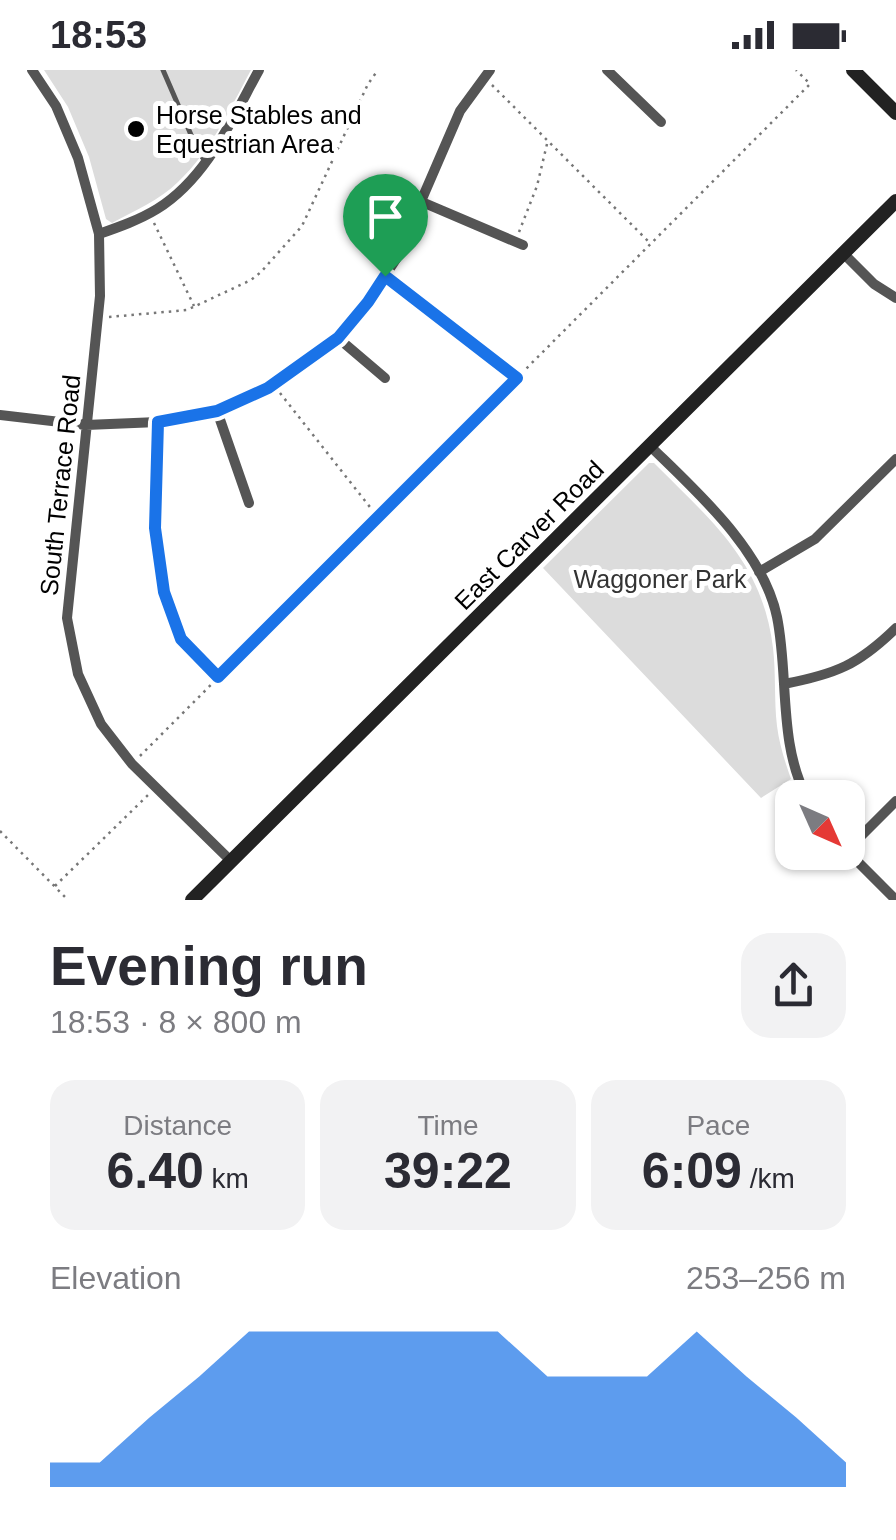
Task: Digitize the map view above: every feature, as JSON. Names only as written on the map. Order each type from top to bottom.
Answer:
[{"type":"street","name":"South Terrace Road","points":[[32,70],[56,106],[78,158],[99,234],[100,296],[67,618],[78,674],[100,724],[132,764],[231,862]]},
{"type":"street","points":[[99,234],[159,208],[188,184],[216,147],[259,70]]},
{"type":"street","points":[[607,70],[661,122]]},
{"type":"street","points":[[853,70],[896,112]]},
{"type":"street","points":[[0,415],[86,425],[158,422],[217,411],[274,384],[338,338],[368,302],[396,259],[460,111],[487,73]]},
{"type":"street","name":"East Carver Road","points":[[192,900],[896,201]]},
{"type":"street","points":[[422,202],[519,243]]},
{"type":"street","points":[[844,254],[874,284],[896,298]]},
{"type":"street","points":[[338,338],[385,378]]},
{"type":"street","points":[[217,411],[249,503]]},
{"type":"street","points":[[650,446],[728,525],[772,597],[795,767],[800,780]]},
{"type":"street","points":[[759,572],[816,538],[896,459]]},
{"type":"street","points":[[784,684],[827,676],[871,652],[896,628]]},
{"type":"street","points":[[865,833],[896,801]]},
{"type":"street","points":[[865,869],[893,899]]},
{"type":"lane","points":[[163,70],[205,162]]},
{"type":"path","points":[[98,318],[195,308],[261,272],[302,226],[378,70]]},
{"type":"path","points":[[132,764],[810,84],[796,70]]},
{"type":"path","points":[[487,73],[547,143],[651,244]]},
{"type":"path","points":[[519,243],[547,143]]},
{"type":"path","points":[[150,213],[195,308]]},
{"type":"path","points":[[385,276],[517,378]]},
{"type":"path","points":[[274,384],[378,518]]},
{"type":"path","points":[[158,422],[155,528],[164,592],[181,639],[218,677]]},
{"type":"path","points":[[55,886],[155,787]]},
{"type":"path","points":[[0,832],[68,900]]},
{"type":"green space","name":"Horse Stables and Equestrian Area","points":[[44,70],[251,70],[219,129],[190,170],[163,194],[112,223],[106,219],[89,157],[68,107]]},
{"type":"green space","name":"Waggoner Park","points":[[649,463],[654,463],[733,547],[759,592],[774,657],[778,732],[791,779],[775,780],[775,789],[761,798],[543,568]]},
{"type":"place","name":"Horse Stables and Equestrian Area","points":[[136,129]]},
{"type":"route","points":[[385,276],[517,378],[218,677],[181,639],[164,592],[155,528],[158,422],[217,411],[268,388],[338,338],[385,276]]}]
